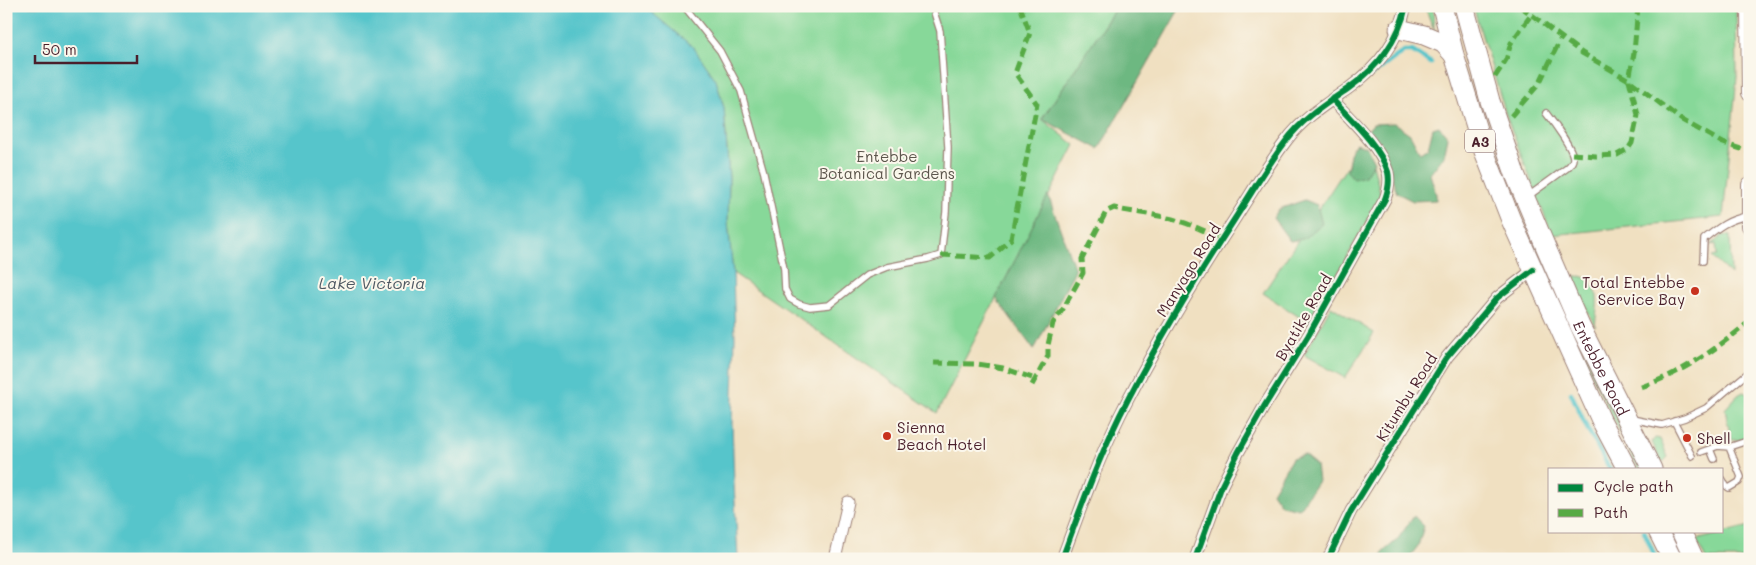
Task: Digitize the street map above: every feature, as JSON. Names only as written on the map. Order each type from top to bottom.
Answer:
[{"type":"highway","name":"A3","points":[[1442,6],[1454,55],[1482,146],[1533,270]]},
{"type":"highway","name":"A3","points":[[1464,6],[1490,101],[1525,198]]},
{"type":"highway","points":[[1398,32],[1424,35],[1443,43],[1454,55]]},
{"type":"highway","name":"Entebbe Road","points":[[1525,198],[1580,326],[1652,468]]},
{"type":"highway","points":[[1533,270],[1601,420],[1626,468]]},
{"type":"highway","points":[[1658,532],[1672,559]]},
{"type":"highway","points":[[1681,532],[1694,559]]},
{"type":"main road","points":[[1749,6],[1750,93]]},
{"type":"main road","points":[[1750,185],[1750,226]]},
{"type":"street","name":"Manyago Road","points":[[1062,559],[1120,417],[1156,345],[1198,275],[1286,141],[1314,112],[1349,88],[1381,59],[1398,32],[1406,6]]},
{"type":"street","name":"Byatike Road","points":[[1195,559],[1222,485],[1238,454],[1264,405],[1308,336],[1385,199],[1388,187],[1388,173],[1381,157],[1332,99]]},
{"type":"street","name":"Kitumbu Road","points":[[1328,559],[1355,504],[1447,357],[1497,298],[1533,270]]},
{"type":"street","points":[[835,559],[848,502]]},
{"type":"lane","points":[[684,6],[720,51],[740,91],[764,173],[784,270],[785,288],[790,299],[810,307],[829,305],[867,275],[887,267],[941,255],[946,212],[948,147],[940,31],[932,6]]},
{"type":"lane","points":[[1525,198],[1572,164],[1573,160],[1572,154],[1546,113]]},
{"type":"lane","points":[[1703,261],[1704,239],[1722,224],[1749,215]]},
{"type":"lane","points":[[1627,419],[1662,425],[1674,421],[1706,408],[1750,371]]},
{"type":"lane","points":[[1674,421],[1692,456]]},
{"type":"lane","points":[[1701,452],[1718,446],[1729,447],[1750,440]]},
{"type":"lane","points":[[1724,480],[1729,488],[1738,482],[1741,477],[1729,447]]},
{"type":"lane","points":[[1710,449],[1714,459]]},
{"type":"green space","name":"Entebbe Botanical Gardens","points":[[644,6],[1117,6],[1042,119],[1075,145],[937,413],[733,273],[728,222],[729,178],[724,108],[716,81]]},
{"type":"green space","points":[[1117,6],[1181,6],[1099,149],[1042,119]]},
{"type":"green space","points":[[1420,6],[1433,6],[1434,30],[1427,12]]},
{"type":"green space","points":[[1473,6],[1736,6],[1737,77],[1723,217],[1552,235],[1507,118]]},
{"type":"green space","points":[[1394,123],[1410,134],[1420,153],[1428,148],[1433,128],[1439,126],[1448,137],[1444,156],[1430,174],[1436,200],[1413,201],[1397,193],[1393,181],[1366,132],[1373,124]]},
{"type":"green space","points":[[1356,143],[1366,146],[1374,162],[1365,176],[1354,179],[1347,171],[1351,149]]},
{"type":"green space","points":[[1360,147],[1373,164],[1381,196],[1310,324],[1263,293]]},
{"type":"green space","points":[[1048,195],[1075,270],[1034,350],[996,298]]},
{"type":"green space","points":[[1305,200],[1317,205],[1322,224],[1303,239],[1290,241],[1273,218],[1279,209]]},
{"type":"green space","points":[[1723,235],[1730,236],[1731,275],[1712,257],[1717,256],[1716,244],[1711,245]]},
{"type":"green space","points":[[1534,242],[1644,468],[1638,468],[1570,329],[1532,244]]},
{"type":"green space","points":[[1581,276],[1593,284],[1596,290],[1595,326],[1571,278]]},
{"type":"green space","points":[[1331,306],[1374,333],[1345,378],[1304,355]]},
{"type":"green space","points":[[1743,392],[1748,394],[1748,436],[1742,440],[1731,440],[1725,409]]},
{"type":"green space","points":[[1655,438],[1660,439],[1668,457],[1663,462],[1660,460],[1652,442]]},
{"type":"green space","points":[[1304,455],[1316,465],[1318,481],[1299,509],[1281,505],[1272,492],[1292,458]]},
{"type":"green space","points":[[1414,516],[1424,526],[1418,546],[1408,559],[1381,559],[1383,552],[1397,540]]},
{"type":"green space","points":[[1750,526],[1750,559],[1706,559],[1696,540]]},
{"type":"water","name":"Lake Victoria","points":[[6,6],[644,6],[694,48],[716,80],[724,108],[729,178],[728,222],[733,273],[735,338],[732,423],[738,559],[6,559]]},
{"type":"waterway","points":[[1372,75],[1404,51],[1412,51],[1431,63]]},
{"type":"waterway","points":[[1571,393],[1587,428],[1609,468]]},
{"type":"waterway","points":[[1644,532],[1656,559]]},
{"type":"marked path","points":[[941,255],[990,258],[1011,239],[1037,104],[1015,73],[1030,33],[1020,6]]},
{"type":"marked path","points":[[1520,6],[1582,53],[1629,80],[1682,120],[1723,143],[1750,152]]},
{"type":"marked path","points":[[1572,154],[1617,155],[1628,149],[1632,143],[1638,115],[1629,80],[1634,53],[1638,6]]},
{"type":"marked path","points":[[1495,77],[1506,60],[1511,43],[1531,15]]},
{"type":"marked path","points":[[1511,116],[1539,84],[1561,38]]},
{"type":"marked path","points":[[1032,385],[1048,356],[1048,345],[1053,323],[1083,273],[1082,259],[1106,212],[1114,208],[1161,216],[1189,224],[1222,239]]},
{"type":"marked path","points":[[1641,387],[1685,367],[1725,341],[1750,321]]},
{"type":"marked path","points":[[934,363],[977,364],[1003,368],[1035,379]]},
{"type":"cycle path","points":[[1062,559],[1096,468],[1120,415],[1160,340],[1204,267],[1286,141],[1307,118],[1369,72],[1392,42],[1403,18],[1406,6]]},
{"type":"cycle path","points":[[1195,559],[1222,485],[1238,453],[1308,336],[1386,196],[1389,179],[1384,162],[1364,133],[1332,99]]},
{"type":"cycle path","points":[[1328,559],[1351,511],[1447,357],[1497,298],[1533,270]]},
{"type":"place","name":"Total Entebbe Service Bay","points":[[1695,291]]},
{"type":"place","name":"Sienna Beach Hotel","points":[[887,436]]},
{"type":"place","name":"Shell","points":[[1687,438]]}]
